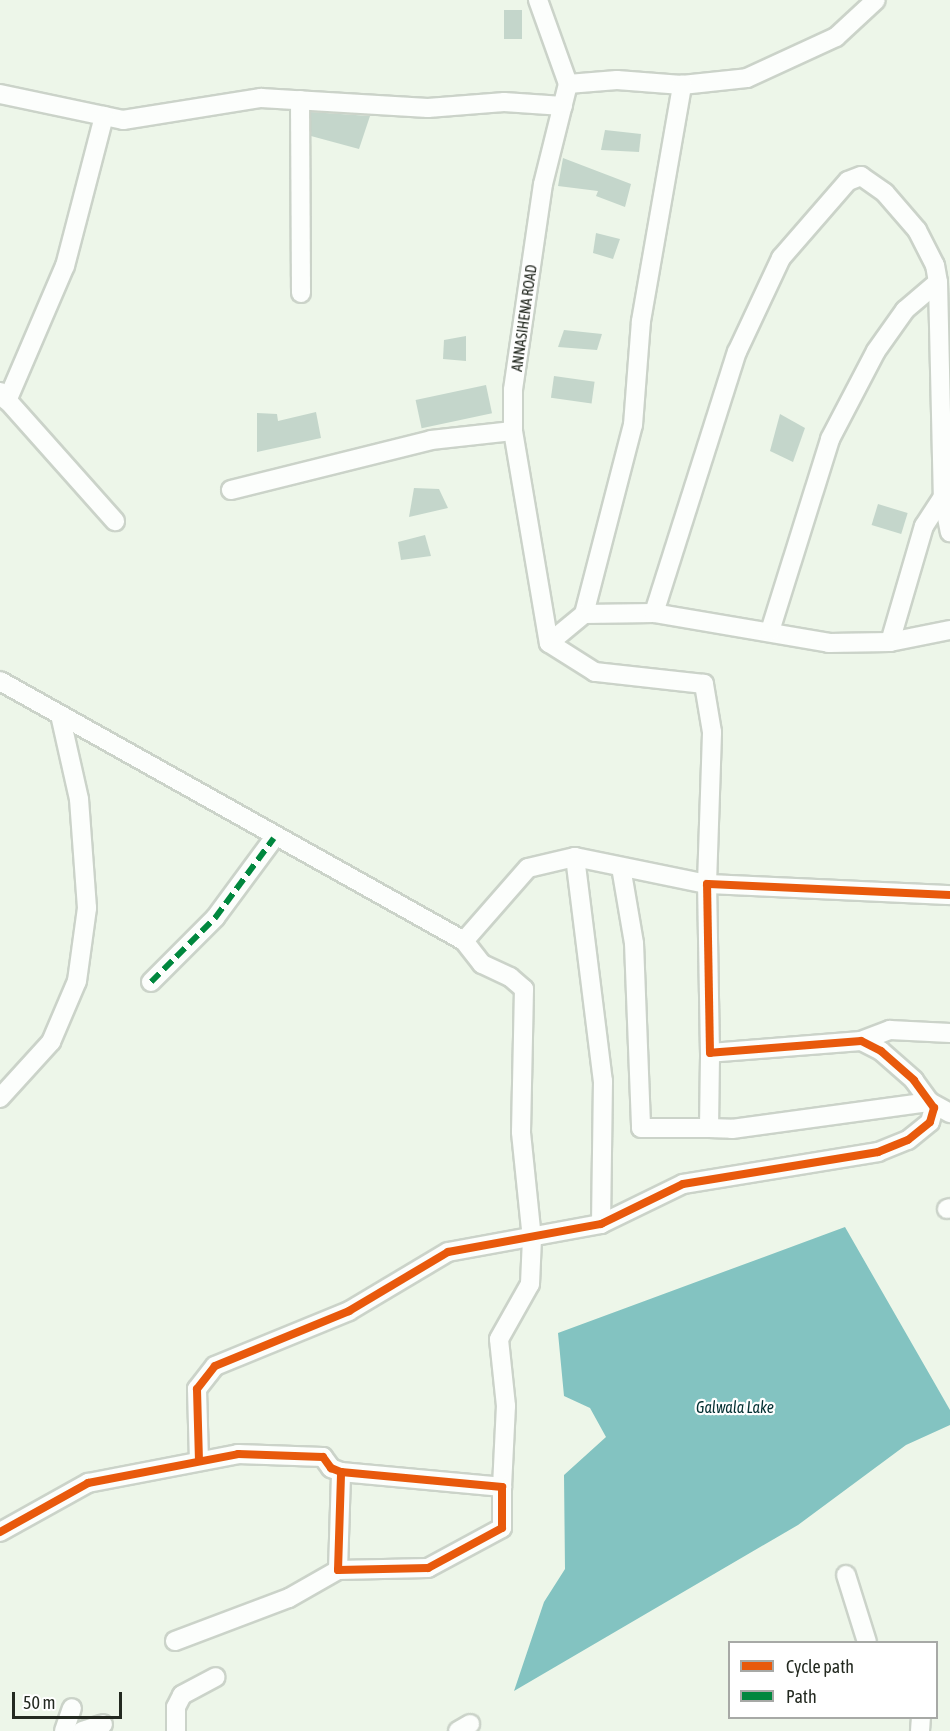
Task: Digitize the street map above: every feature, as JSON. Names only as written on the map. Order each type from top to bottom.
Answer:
[{"type":"street","points":[[538,0],[568,84],[617,80],[682,85],[747,78],[836,37],[876,0]]},
{"type":"street","name":"ANNASIHENA ROAD","points":[[549,643],[513,431],[513,390],[543,184],[568,84]]},
{"type":"street","points":[[682,85],[641,321],[633,425],[584,614],[549,643],[595,672],[704,684],[712,732],[706,884],[710,1053],[709,1128]]},
{"type":"street","points":[[0,94],[123,120],[261,98],[428,108],[504,102],[563,106]]},
{"type":"street","points":[[300,100],[301,293]]},
{"type":"street","points":[[104,116],[65,266],[4,397],[115,521]]},
{"type":"street","points":[[654,613],[737,352],[781,258],[848,181],[861,176],[885,193],[904,215],[926,247],[938,282],[943,497],[950,532]]},
{"type":"street","points":[[770,631],[830,439],[876,351],[905,310],[938,282]]},
{"type":"street","points":[[231,490],[431,440],[513,431]]},
{"type":"street","points":[[890,642],[924,526],[943,497]]},
{"type":"street","points":[[584,614],[654,613],[830,643],[890,642],[950,630]]},
{"type":"street","points":[[0,681],[274,838],[464,941],[482,964],[510,977],[524,989],[521,1132],[532,1239],[530,1284],[499,1339],[506,1406],[502,1528],[428,1568],[338,1570],[289,1598],[175,1641]]},
{"type":"street","points":[[0,1098],[51,1042],[77,981],[87,908],[79,799],[60,715]]},
{"type":"street","points":[[151,982],[215,918],[274,838]]},
{"type":"street","points":[[464,941],[528,868],[575,857],[706,884],[950,895]]},
{"type":"street","points":[[575,857],[603,1081],[601,1224]]},
{"type":"street","points":[[621,867],[634,944],[641,1128],[732,1129],[930,1102],[950,1113]]},
{"type":"street","points":[[710,1053],[861,1041],[890,1030],[950,1034]]},
{"type":"street","points":[[199,1461],[197,1389],[215,1366],[349,1311],[448,1252],[532,1239],[601,1224],[683,1184],[878,1152],[908,1140],[930,1122],[934,1108],[914,1080],[881,1051],[861,1041]]},
{"type":"street","points":[[0,1532],[88,1483],[238,1454],[323,1457],[331,1468],[341,1472],[502,1487]]},
{"type":"street","points":[[338,1570],[341,1472]]},
{"type":"street","points":[[846,1575],[867,1641]]},
{"type":"street","points":[[176,1731],[176,1707],[182,1695],[216,1677]]},
{"type":"street","points":[[64,1731],[72,1708]]},
{"type":"street","points":[[82,1731],[103,1724]]},
{"type":"water","name":"Galwala Lake","points":[[845,1227],[950,1410],[950,1425],[906,1445],[798,1525],[514,1691],[544,1602],[565,1569],[564,1475],[606,1437],[590,1408],[564,1396],[558,1333]]},
{"type":"building","points":[[504,10],[522,10],[522,39],[504,39]]},
{"type":"building","points":[[311,112],[370,116],[359,149],[311,136]]},
{"type":"building","points":[[605,130],[641,134],[639,152],[601,150]]},
{"type":"building","points":[[563,158],[631,184],[625,207],[596,196],[598,191],[558,186]]},
{"type":"building","points":[[596,233],[620,239],[613,259],[593,253]]},
{"type":"building","points":[[564,330],[602,334],[597,350],[558,347]]},
{"type":"building","points":[[466,336],[466,361],[443,359],[444,340]]},
{"type":"building","points":[[554,376],[595,382],[592,403],[551,398]]},
{"type":"building","points":[[486,385],[492,413],[422,428],[416,400]]},
{"type":"building","points":[[316,412],[321,438],[257,452],[257,413],[277,414],[278,421]]},
{"type":"building","points":[[780,414],[805,428],[793,462],[770,451]]},
{"type":"building","points":[[414,488],[439,489],[448,508],[409,517]]},
{"type":"building","points":[[878,504],[908,513],[901,534],[872,525]]},
{"type":"building","points":[[425,535],[431,556],[401,560],[398,542]]},
{"type":"marked path","points":[[151,982],[215,918],[274,838]]},
{"type":"cycle path","points":[[199,1461],[197,1389],[215,1366],[349,1311],[448,1252],[601,1224],[683,1184],[878,1152],[908,1140],[930,1122],[934,1108],[914,1080],[881,1051],[861,1041],[710,1053],[707,884],[950,895]]},
{"type":"cycle path","points":[[0,1532],[88,1483],[238,1454],[323,1457],[331,1468],[341,1472],[502,1487],[502,1528],[428,1568],[338,1570],[341,1472]]}]
